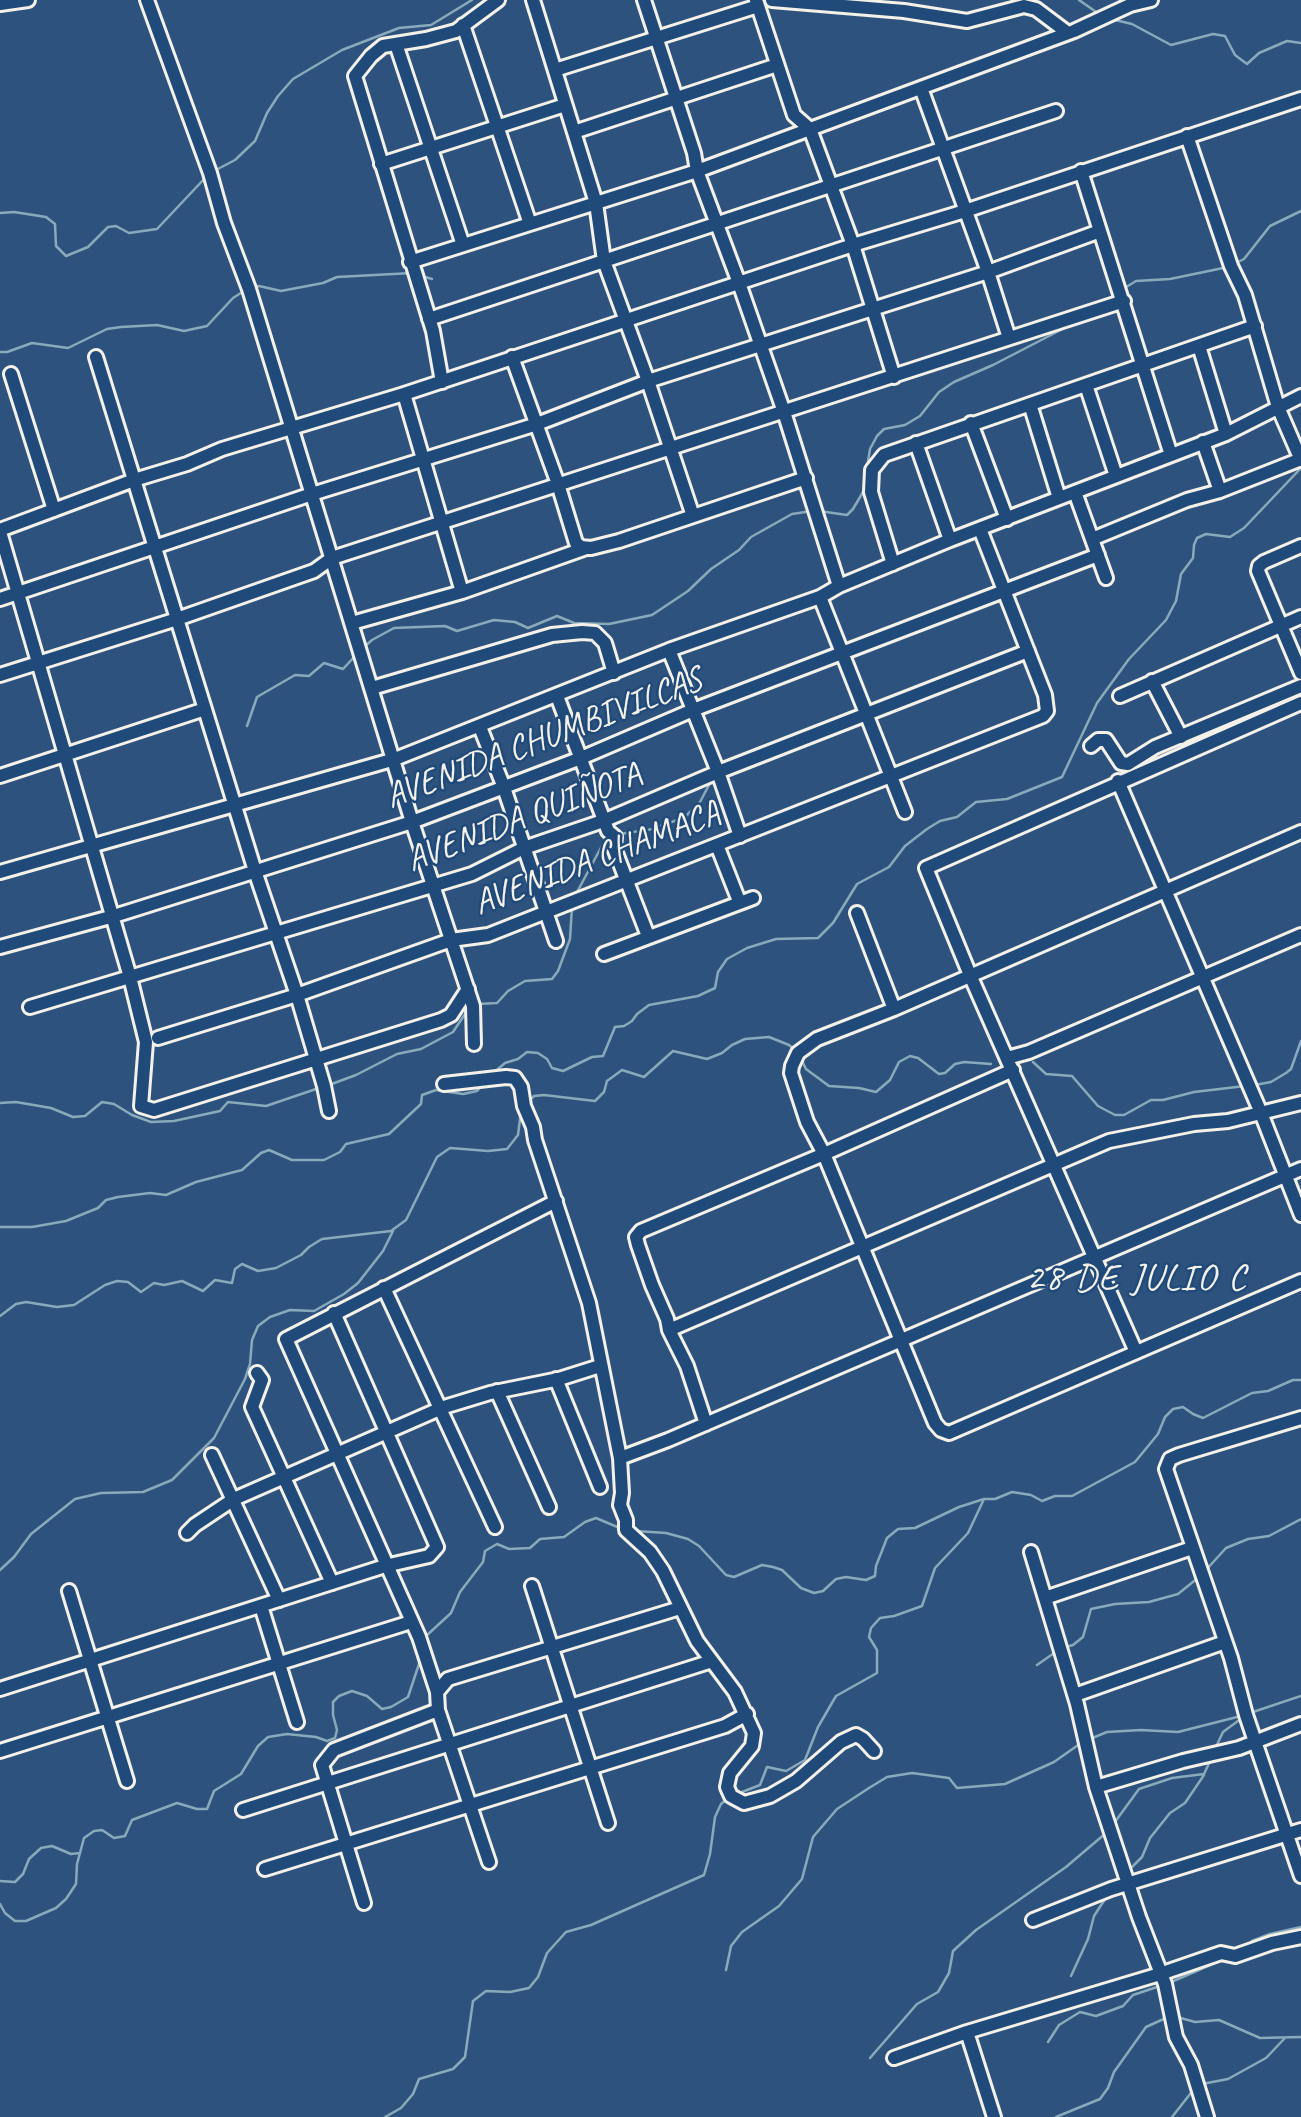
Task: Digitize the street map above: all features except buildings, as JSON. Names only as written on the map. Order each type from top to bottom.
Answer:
[{"type":"street","points":[[0,4],[28,0]]},
{"type":"street","points":[[147,0],[249,289],[432,886],[468,989],[473,1006],[474,1044]]},
{"type":"street","points":[[442,382],[429,320],[355,76],[383,46],[446,33],[463,26],[498,0]]},
{"type":"street","points":[[533,0],[596,203],[604,261],[693,516]]},
{"type":"street","points":[[644,0],[694,153],[697,171],[784,412],[839,586]]},
{"type":"street","points":[[772,0],[904,11],[967,21],[1024,6],[1036,9],[1068,33]]},
{"type":"street","points":[[410,262],[697,171],[1068,33],[1130,5],[1151,0]]},
{"type":"street","points":[[555,70],[757,3],[793,115],[810,129],[853,244],[894,377]]},
{"type":"street","points":[[463,26],[530,224]]},
{"type":"street","points":[[396,44],[463,245]]},
{"type":"street","points":[[574,132],[777,65]]},
{"type":"street","points":[[921,88],[988,272],[1009,338]]},
{"type":"street","points":[[468,989],[451,1015],[441,1020],[154,1110],[141,1106],[146,1042],[114,916],[0,531],[222,449],[442,382],[853,244],[965,211],[1301,99]]},
{"type":"street","points":[[381,164],[565,105]]},
{"type":"street","points":[[429,320],[1056,111]]},
{"type":"street","points":[[1092,539],[1186,500],[1220,491],[1301,460],[1278,407],[1245,295],[1231,266],[1187,136]]},
{"type":"street","points":[[1081,171],[1171,455]]},
{"type":"street","points":[[0,599],[312,494],[537,424],[648,381],[988,272],[1100,231]]},
{"type":"street","points":[[0,675],[177,619],[314,571],[332,558],[1124,301]]},
{"type":"street","points":[[893,564],[871,492],[872,470],[884,455],[1255,326]]},
{"type":"street","points":[[1199,346],[1226,433]]},
{"type":"street","points":[[96,357],[234,805],[297,995],[329,1111]]},
{"type":"street","points":[[512,357],[576,542],[586,548]]},
{"type":"street","points":[[11,374],[54,510]]},
{"type":"street","points":[[1086,385],[1116,476]]},
{"type":"street","points":[[404,394],[462,592]]},
{"type":"street","points":[[0,872],[395,759],[669,650],[820,597],[839,586],[950,540],[1226,433],[1301,396]]},
{"type":"street","points":[[1030,404],[1059,498]]},
{"type":"street","points":[[971,423],[1007,519]]},
{"type":"street","points":[[1203,442],[1220,491]]},
{"type":"street","points":[[916,443],[950,540]]},
{"type":"street","points":[[352,623],[462,592],[586,548],[619,541],[806,478]]},
{"type":"street","points":[[1075,492],[1106,578]]},
{"type":"street","points":[[980,529],[1028,652]]},
{"type":"street","points":[[1301,546],[1259,566],[1258,571],[1301,673]]},
{"type":"street","name":"AVENIDA CHUMBIVILCAS","points":[[0,947],[114,916],[412,822],[503,785],[581,758],[693,710],[1098,555]]},
{"type":"street","points":[[820,597],[905,812]]},
{"type":"street","points":[[1119,696],[1301,617]]},
{"type":"street","points":[[373,688],[552,635],[582,632],[595,634],[605,643],[614,673]]},
{"type":"street","points":[[669,650],[718,772],[740,836]]},
{"type":"street","name":"AVENIDA CHAMACA","points":[[158,1038],[297,995],[451,940],[488,935],[1043,716],[1047,711],[1045,695],[1028,652]]},
{"type":"street","name":"AVENIDA QUIÑOTA","points":[[30,1007],[472,874],[524,848],[603,821],[718,772],[1028,652]]},
{"type":"street","points":[[1153,681],[1181,737]]},
{"type":"street","points":[[1091,746],[1098,740],[1106,740],[1121,762],[1128,764],[1155,747],[1301,686]]},
{"type":"street","points":[[557,696],[603,821],[615,837],[614,848],[648,936]]},
{"type":"street","points":[[1136,1352],[970,975],[926,868],[1118,781],[1301,703]]},
{"type":"street","points":[[0,776],[205,709]]},
{"type":"street","points":[[480,727],[503,785],[556,941]]},
{"type":"street","points":[[1118,781],[1261,1113],[1301,1215]]},
{"type":"street","points":[[1301,832],[894,1009],[817,1039],[798,1053],[791,1073],[807,1122],[824,1154],[935,1423],[941,1430],[949,1433],[1301,1281]]},
{"type":"street","points":[[604,954],[746,900],[717,845]]},
{"type":"street","points":[[857,913],[894,1009]]},
{"type":"street","points":[[706,1424],[687,1366],[669,1330],[638,1245],[636,1237],[640,1231],[824,1154],[1010,1064],[1029,1052],[1301,935]]},
{"type":"street","points":[[444,1084],[506,1077],[515,1078],[521,1087],[524,1106],[533,1126],[535,1140],[589,1303],[620,1458],[620,1505],[626,1520],[626,1530],[650,1552],[663,1571],[697,1641],[723,1673],[747,1714],[754,1733],[752,1746],[730,1773],[727,1787],[731,1796],[744,1803],[770,1796],[796,1781],[841,1742],[856,1735],[874,1751]]},
{"type":"street","points":[[669,1330],[1109,1141],[1194,1124],[1228,1121],[1301,1103]]},
{"type":"street","points":[[620,1458],[706,1424],[1301,1169]]},
{"type":"street","points":[[489,1862],[438,1710],[438,1692],[411,1622],[286,1339],[556,1201]]},
{"type":"street","points":[[384,1287],[495,1527]]},
{"type":"street","points":[[0,1689],[385,1566],[429,1556],[437,1547],[334,1313]]},
{"type":"street","points":[[187,1533],[233,1500],[440,1409],[498,1391],[556,1379],[600,1366]]},
{"type":"street","points":[[257,1373],[262,1380],[252,1407],[332,1583]]},
{"type":"street","points":[[556,1379],[600,1488]]},
{"type":"street","points":[[498,1391],[550,1507]]},
{"type":"street","points":[[1301,1418],[1170,1460],[1166,1469],[1301,1876]]},
{"type":"street","points":[[212,1455],[279,1600]]},
{"type":"street","points":[[1045,1598],[1192,1548]]},
{"type":"street","points":[[1031,1552],[1075,1695],[1096,1787],[1170,2003],[1176,2036],[1191,2065],[1207,2117]]},
{"type":"street","points":[[532,1586],[608,1823]]},
{"type":"street","points":[[69,1591],[127,1781]]},
{"type":"street","points":[[261,1606],[297,1722]]},
{"type":"street","points":[[438,1692],[448,1679],[680,1608]]},
{"type":"street","points":[[0,1751],[411,1622]]},
{"type":"street","points":[[1075,1695],[1225,1642]]},
{"type":"street","points":[[243,1811],[712,1661]]},
{"type":"street","points":[[364,1903],[322,1765],[334,1750],[438,1710]]},
{"type":"street","points":[[265,1869],[725,1726],[747,1714]]},
{"type":"street","points":[[1096,1787],[1183,1760],[1238,1748],[1301,1724]]},
{"type":"street","points":[[1033,1920],[1111,1889],[1301,1830]]},
{"type":"street","points":[[894,2057],[1221,1953],[1235,1956],[1272,1943],[1301,1937]]},
{"type":"street","points":[[967,2032],[994,2117]]},
{"type":"waterway","points":[[214,171],[235,160],[255,141],[267,113],[293,79],[342,50],[399,28],[431,25],[472,0]]},
{"type":"waterway","points":[[1079,0],[1099,14]]},
{"type":"waterway","points":[[1111,19],[1132,24],[1171,45],[1213,34],[1225,36],[1235,55],[1247,64],[1259,53],[1287,41],[1301,43]]},
{"type":"waterway","points":[[0,213],[14,212],[46,217],[55,224],[56,246],[66,256],[88,247],[108,227],[116,226],[129,233],[157,229],[206,177]]},
{"type":"waterway","points":[[1234,264],[1244,259],[1270,226],[1301,211]]},
{"type":"waterway","points":[[1123,289],[1136,281],[1170,279],[1228,267]]},
{"type":"waterway","points":[[254,288],[259,286],[281,291],[323,283],[337,277],[412,273]]},
{"type":"waterway","points":[[422,276],[432,279]]},
{"type":"waterway","points":[[0,352],[32,343],[68,348],[107,329],[121,327],[157,325],[184,331],[207,326],[233,298],[244,291]]},
{"type":"waterway","points":[[819,511],[847,515],[853,509],[863,492],[870,449],[884,429],[905,425],[920,416],[939,392],[954,382],[1078,321]]},
{"type":"waterway","points":[[492,1074],[505,1063],[518,1059],[527,1052],[538,1053],[547,1059],[552,1068],[563,1071],[592,1057],[603,1056],[615,1027],[632,1021],[649,1005],[698,996],[715,988],[718,972],[727,959],[747,948],[776,939],[818,938],[833,923],[857,884],[889,867],[905,846],[940,821],[957,817],[976,802],[1007,799],[1062,777],[1097,703],[1129,659],[1166,620],[1176,601],[1181,574],[1193,558],[1197,538],[1206,534],[1230,537],[1244,528],[1301,468]]},
{"type":"waterway","points":[[363,648],[394,628],[445,626],[457,631],[494,620],[515,622],[528,628],[557,616],[574,623],[609,624],[652,615],[688,591],[751,537],[792,514],[812,511]]},
{"type":"waterway","points":[[247,726],[257,697],[295,675],[309,676],[324,663],[343,669],[356,655]]},
{"type":"waterway","points":[[620,834],[653,829],[685,817],[700,802],[710,783]]},
{"type":"waterway","points":[[576,894],[604,842],[611,839]]},
{"type":"waterway","points":[[478,1004],[497,1003],[508,991],[525,981],[552,979],[558,971],[570,939],[572,907]]},
{"type":"waterway","points":[[329,1085],[356,1075],[397,1054],[421,1049],[453,1032],[469,1008]]},
{"type":"waterway","points":[[527,1103],[534,1096],[544,1095],[595,1101],[604,1092],[607,1081],[622,1070],[644,1077],[673,1051],[707,1059],[745,1039],[769,1037],[789,1045],[796,1051]]},
{"type":"waterway","points":[[1255,1085],[1271,1082],[1291,1069],[1301,1041]]},
{"type":"waterway","points":[[801,1059],[806,1069],[829,1086],[876,1092],[890,1080],[899,1062],[910,1056],[918,1058],[939,1074],[964,1062],[991,1064]]},
{"type":"waterway","points":[[1033,1062],[1046,1074],[1072,1076],[1098,1106],[1115,1115],[1124,1115],[1151,1100],[1245,1086]]},
{"type":"waterway","points":[[0,1227],[32,1227],[66,1221],[98,1208],[106,1200],[118,1197],[150,1193],[166,1195],[196,1182],[242,1170],[261,1153],[269,1150],[292,1160],[324,1160],[340,1152],[346,1144],[389,1134],[421,1104],[422,1095],[436,1090],[463,1094],[477,1091],[483,1084]]},
{"type":"waterway","points":[[0,1103],[16,1102],[51,1108],[73,1117],[85,1116],[102,1102],[114,1104],[151,1122],[174,1121],[220,1111],[228,1102],[266,1106],[319,1088]]},
{"type":"waterway","points":[[0,1316],[16,1304],[26,1302],[57,1307],[74,1305],[105,1285],[117,1281],[128,1282],[141,1292],[154,1283],[164,1285],[182,1281],[203,1291],[215,1280],[232,1283],[235,1269],[242,1264],[258,1271],[276,1268],[301,1255],[322,1239],[391,1231],[406,1220],[437,1157],[450,1148],[488,1151],[507,1149],[518,1135],[521,1111]]},
{"type":"waterway","points":[[0,1570],[14,1557],[31,1534],[75,1499],[101,1493],[143,1492],[172,1480],[214,1438],[245,1379],[250,1364],[252,1340],[258,1326],[270,1317],[290,1310],[314,1311],[344,1294],[358,1283],[383,1251],[393,1231]]},
{"type":"waterway","points":[[636,1531],[666,1533],[688,1539],[699,1546],[726,1575],[734,1577],[762,1565],[782,1570],[801,1588],[814,1593],[823,1591],[836,1579],[846,1577],[866,1580],[875,1576],[887,1538],[898,1529],[915,1528],[959,1507],[984,1499],[995,1499],[1012,1492],[1031,1495],[1042,1501],[1055,1496],[1072,1496],[1135,1462],[1158,1434],[1165,1417],[1173,1409],[1183,1407],[1203,1418],[1252,1393],[1268,1391],[1293,1380],[1301,1380]]},
{"type":"waterway","points":[[737,1794],[760,1785],[767,1767],[786,1771],[805,1760],[818,1727],[836,1696],[877,1673],[877,1650],[869,1637],[871,1628],[880,1618],[922,1606],[935,1568],[968,1533],[984,1499]]},
{"type":"waterway","points":[[425,1637],[451,1613],[460,1592],[483,1562],[485,1551],[497,1544],[509,1549],[530,1548],[540,1539],[564,1537],[585,1522],[596,1518],[622,1529]]},
{"type":"waterway","points":[[1206,1570],[1226,1548],[1248,1539],[1269,1536],[1301,1519]]},
{"type":"waterway","points":[[1063,1648],[1073,1645],[1083,1637],[1091,1609],[1149,1602],[1178,1594],[1199,1577]]},
{"type":"waterway","points":[[1037,1665],[1057,1651]]},
{"type":"waterway","points":[[0,1904],[5,1913],[15,1921],[26,1921],[56,1908],[76,1884],[77,1864],[84,1838],[94,1831],[102,1830],[114,1838],[125,1836],[132,1820],[177,1803],[207,1809],[214,1791],[241,1774],[258,1746],[268,1737],[287,1734],[327,1741],[335,1738],[337,1730],[333,1702],[339,1696],[352,1691],[367,1696],[382,1709],[408,1697],[421,1658]]},
{"type":"waterway","points":[[1250,1713],[1301,1696]]},
{"type":"waterway","points":[[1090,1739],[1107,1732],[1178,1732],[1241,1716]]},
{"type":"waterway","points":[[1215,1749],[1223,1732],[1242,1718]]},
{"type":"waterway","points":[[726,1970],[731,1946],[742,1932],[779,1906],[802,1879],[813,1837],[837,1809],[869,1788],[887,1777],[912,1773],[949,1778],[957,1788],[1005,1784],[1054,1762],[1081,1743]]},
{"type":"waterway","points":[[1112,1826],[1139,1789],[1172,1778],[1204,1774],[1211,1759]]},
{"type":"waterway","points":[[1129,1870],[1142,1857],[1150,1838],[1170,1813],[1185,1803],[1204,1775]]},
{"type":"waterway","points":[[385,2117],[401,2108],[413,2094],[419,2079],[453,2069],[465,2057],[473,2001],[486,1991],[510,1992],[529,1988],[538,1977],[547,1953],[566,1932],[591,1925],[704,1875],[715,1817],[721,1804],[728,1798]]},
{"type":"waterway","points":[[870,2058],[917,2004],[938,1992],[949,1973],[953,1951],[976,1930],[1066,1867],[1106,1833]]},
{"type":"waterway","points":[[0,1881],[15,1882],[23,1874],[29,1859],[41,1848],[52,1846],[71,1854],[80,1853]]},
{"type":"waterway","points":[[1071,1976],[1088,1939],[1094,1916],[1107,1896]]},
{"type":"waterway","points":[[1250,1945],[1252,1941],[1270,1934],[1301,1927]]},
{"type":"waterway","points":[[1169,1983],[1224,1959]]},
{"type":"waterway","points":[[1048,2042],[1059,2025],[1080,2012],[1096,2016],[1123,2006],[1133,1995],[1163,1985]]},
{"type":"waterway","points":[[1056,2117],[1100,2099],[1114,2072],[1146,2027],[1168,2017]]},
{"type":"waterway","points":[[1177,2017],[1195,2022],[1219,2020],[1260,2038],[1301,2037]]},
{"type":"waterway","points":[[1202,2084],[1228,2079],[1266,2058],[1285,2038]]},
{"type":"waterway","points":[[1172,2117],[1194,2089]]},
{"type":"district","name":"28 DE JULIO C","points":[[1137,1279]]}]
